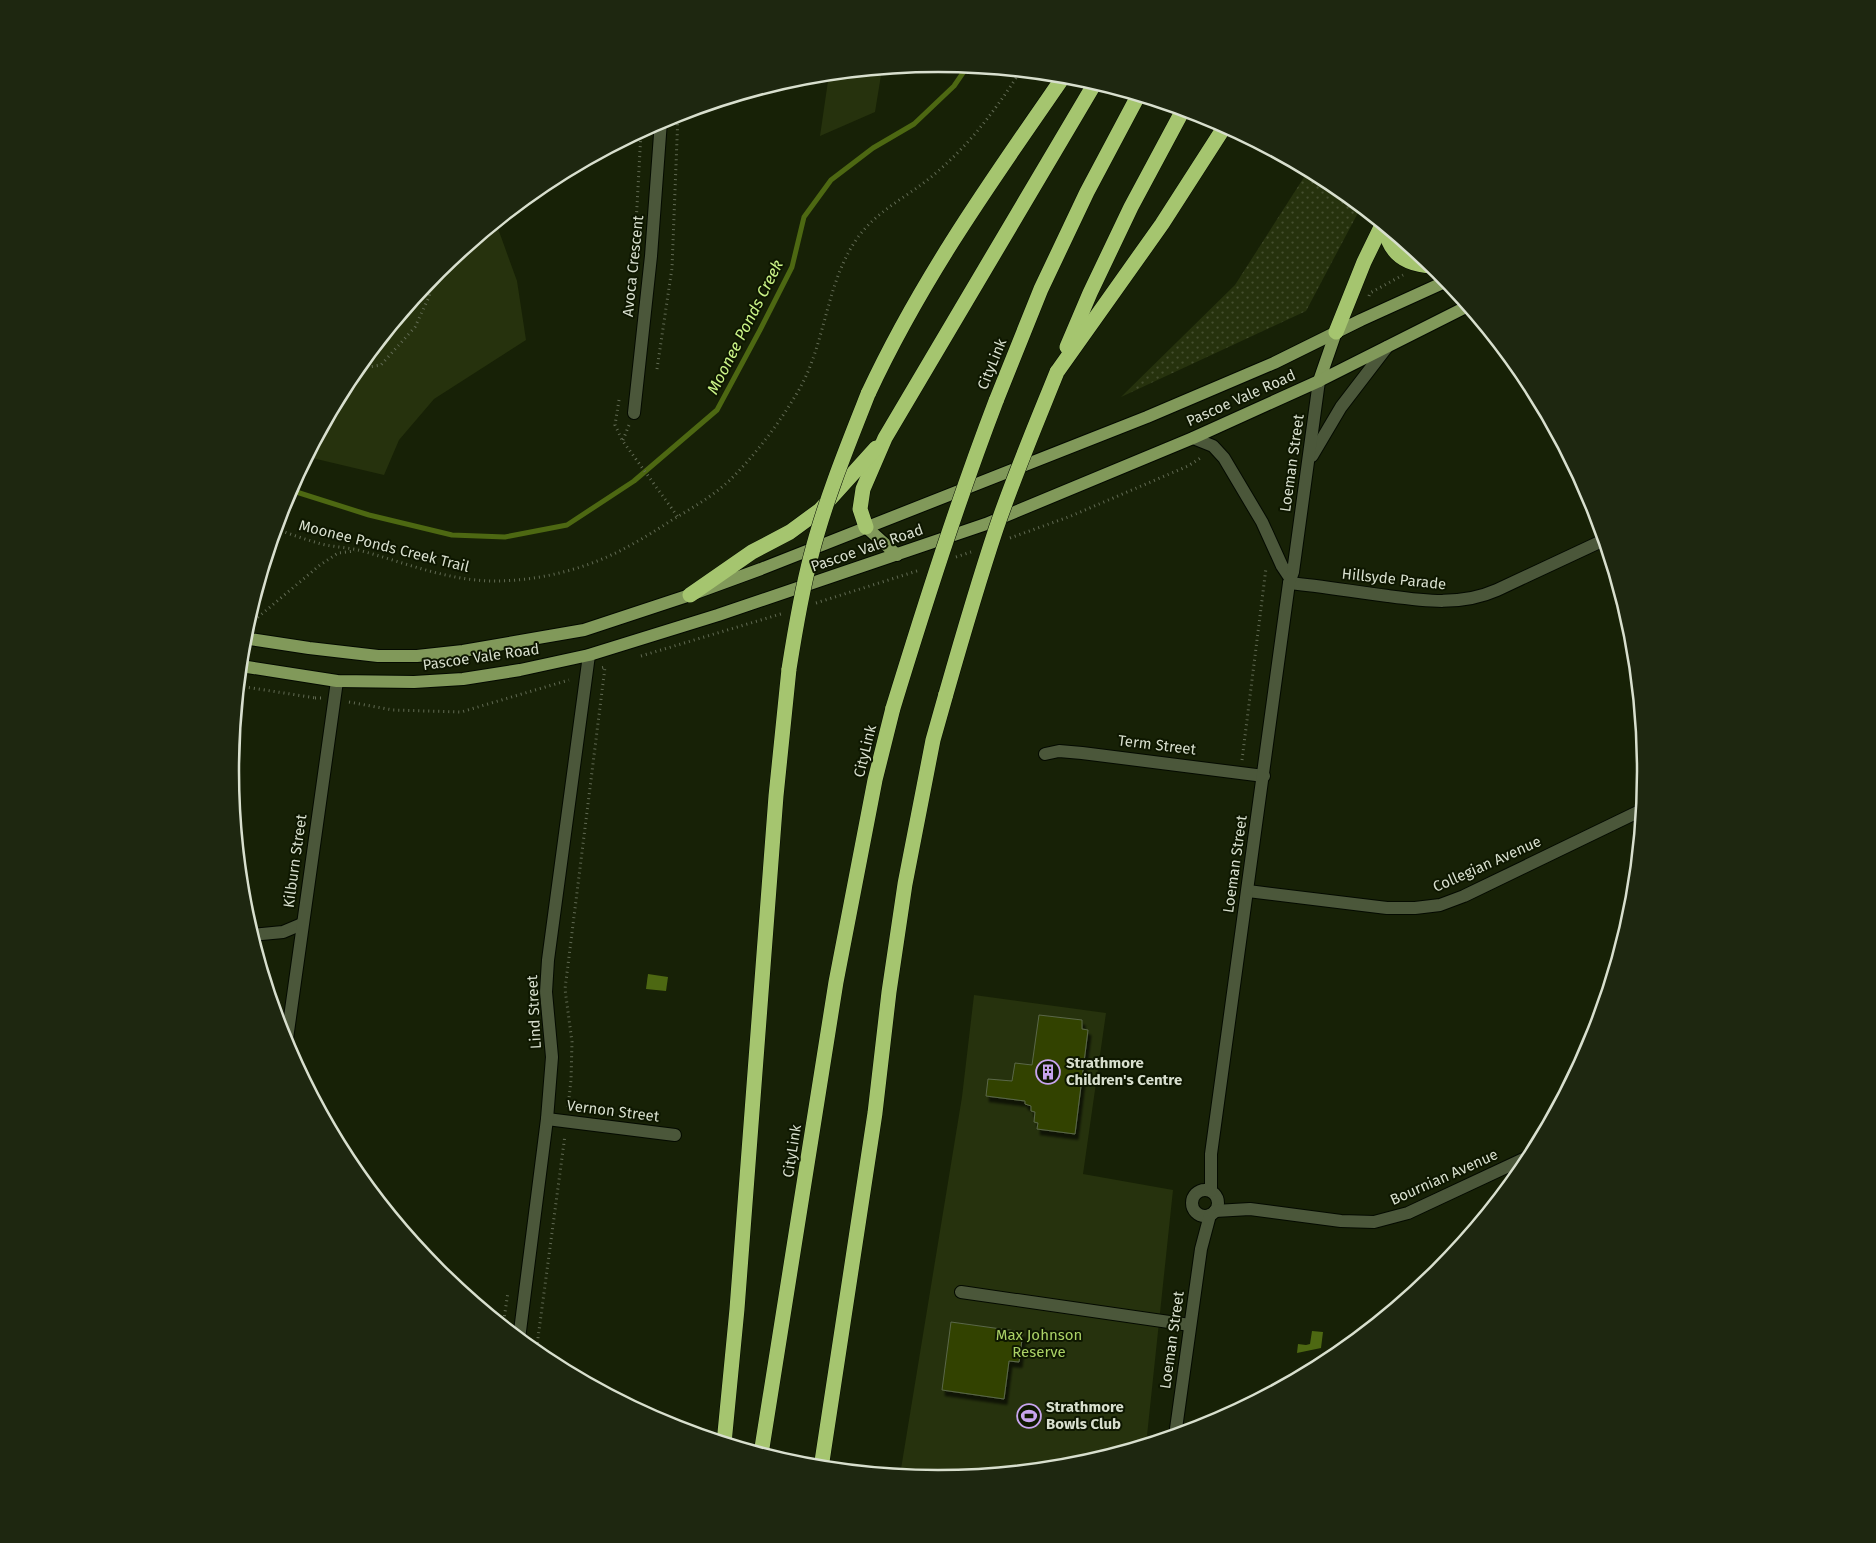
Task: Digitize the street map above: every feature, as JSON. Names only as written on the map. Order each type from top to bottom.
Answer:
[{"type":"highway","points":[[725,1437],[737,1309],[776,796],[789,669],[798,610],[811,556],[843,456],[868,394],[890,347],[925,284],[958,231],[1059,83]]},
{"type":"highway","points":[[866,527],[860,509],[863,489],[885,438],[1091,90]]},
{"type":"highway","name":"CityLink","points":[[762,1448],[836,982],[873,789],[893,708],[962,490],[996,401],[1054,263],[1087,192],[1135,101]]},
{"type":"highway","points":[[822,1461],[875,1113],[889,992],[905,884],[933,740],[996,528],[1026,447],[1090,293],[1110,250],[1180,116]]},
{"type":"highway","points":[[1057,372],[1162,224],[1220,133]]},
{"type":"highway","points":[[1336,332],[1364,262],[1380,230]]},
{"type":"highway","points":[[1386,235],[1392,247],[1404,261],[1418,264]]},
{"type":"highway","points":[[690,595],[736,562],[790,532],[820,510],[885,438]]},
{"type":"main road","name":"Pascoe Vale Road","points":[[251,639],[378,656],[417,656],[463,651],[584,630],[761,569],[1147,417],[1274,363],[1439,284]]},
{"type":"main road","name":"Pascoe Vale Road","points":[[247,667],[337,681],[414,682],[463,678],[520,670],[589,655],[718,615],[986,524],[1193,438],[1319,381],[1462,309]]},
{"type":"main road","points":[[1319,381],[1336,332]]},
{"type":"main road","points":[[866,527],[897,555]]},
{"type":"street","name":"Avoca Crescent","points":[[634,414],[651,256],[659,131]]},
{"type":"street","points":[[1309,461],[1341,407],[1386,347]]},
{"type":"street","name":"Loeman Street","points":[[1176,1428],[1209,1203],[1212,1154],[1289,581],[1293,572],[1319,381]]},
{"type":"street","name":"Loeman Street","points":[[1193,438],[1213,446],[1224,458],[1262,522],[1289,581]]},
{"type":"street","name":"Hillsyde Parade","points":[[1289,581],[1431,602],[1469,599],[1497,590],[1598,543]]},
{"type":"street","name":"Lind Street","points":[[520,1332],[547,1119],[552,1057],[546,992],[548,960],[589,655]]},
{"type":"street","name":"Kilburn Street","points":[[288,1029],[337,681]]},
{"type":"street","name":"Term Street","points":[[1045,754],[1060,751],[1082,753],[1264,776]]},
{"type":"street","name":"Collegian Avenue","points":[[1248,891],[1387,908],[1415,908],[1440,905],[1464,896],[1636,813]]},
{"type":"street","points":[[259,935],[283,932],[302,924]]},
{"type":"street","name":"Vernon Street","points":[[547,1119],[675,1135]]},
{"type":"street","name":"Bournian Avenue","points":[[1209,1203],[1341,1222],[1374,1222],[1408,1213],[1518,1162]]},
{"type":"street","points":[[961,1292],[1190,1325]]},
{"type":"path","name":"Moonee Ponds Creek Trail","points":[[282,531],[320,544],[358,550],[446,576],[496,581],[526,579],[567,571],[628,547],[678,517],[707,499],[728,482],[752,456],[778,422],[800,388],[813,360],[831,296],[842,267],[853,244],[867,225],[886,208],[935,174],[963,148],[1000,102],[1017,77]]},
{"type":"path","points":[[657,369],[672,268],[678,123]]},
{"type":"path","points":[[633,269],[641,140]]},
{"type":"path","points":[[1361,320],[1370,293],[1402,276],[1413,263]]},
{"type":"path","points":[[368,367],[381,365],[415,327],[430,292]]},
{"type":"path","points":[[619,396],[615,425],[622,440],[678,517]]},
{"type":"path","points":[[1006,539],[1071,516],[1188,466],[1207,454]]},
{"type":"path","points":[[950,559],[978,549]]},
{"type":"path","points":[[256,618],[320,565],[338,553],[358,550]]},
{"type":"path","points":[[1240,773],[1266,565]]},
{"type":"path","points":[[809,605],[923,569]]},
{"type":"path","points":[[632,659],[790,611]]},
{"type":"path","points":[[605,668],[614,665]]},
{"type":"path","points":[[348,702],[393,710],[461,712],[569,680]]},
{"type":"path","points":[[244,687],[315,698],[319,702]]},
{"type":"green space","points":[[881,75],[875,112],[820,136],[828,81]]},
{"type":"green space","points":[[1305,176],[1358,213],[1306,311],[1121,397],[1235,285]]},
{"type":"green space","points":[[498,229],[517,281],[526,340],[434,399],[399,440],[384,475],[313,458],[357,383],[383,346],[444,277]]},
{"type":"green space","name":"Max Johnson Reserve","points":[[974,995],[1106,1013],[1083,1174],[1173,1190],[1147,1438],[1119,1447],[1029,1465],[984,1469],[901,1469],[962,1097]]},
{"type":"shaded area","points":[[648,974],[668,977],[666,991],[646,989]]},
{"type":"shaded area","points":[[1312,1331],[1323,1332],[1321,1348],[1297,1353],[1298,1344],[1310,1344]]},
{"type":"building","name":"Strathmore Children's Centre","points":[[1039,1015],[1082,1020],[1082,1029],[1088,1030],[1075,1134],[1037,1129],[1038,1123],[1034,1122],[1035,1112],[1031,1111],[1031,1106],[1025,1104],[1025,1101],[986,1096],[988,1079],[1012,1081],[1015,1063],[1032,1065]]},
{"type":"building","name":"Strathmore Bowls Club","points":[[951,1322],[1023,1332],[1019,1362],[1009,1361],[1004,1399],[942,1390]]},
{"type":"waterway","name":"Moonee Ponds Creek","points":[[297,492],[369,515],[452,535],[505,537],[567,525],[634,481],[717,410],[792,267],[804,217],[831,180],[873,148],[914,124],[954,86],[963,73]]},
{"type":"place","name":"Strathmore Children's Centre","points":[[1048,1072]]},
{"type":"place","name":"Strathmore Bowls Club","points":[[1029,1416]]}]
